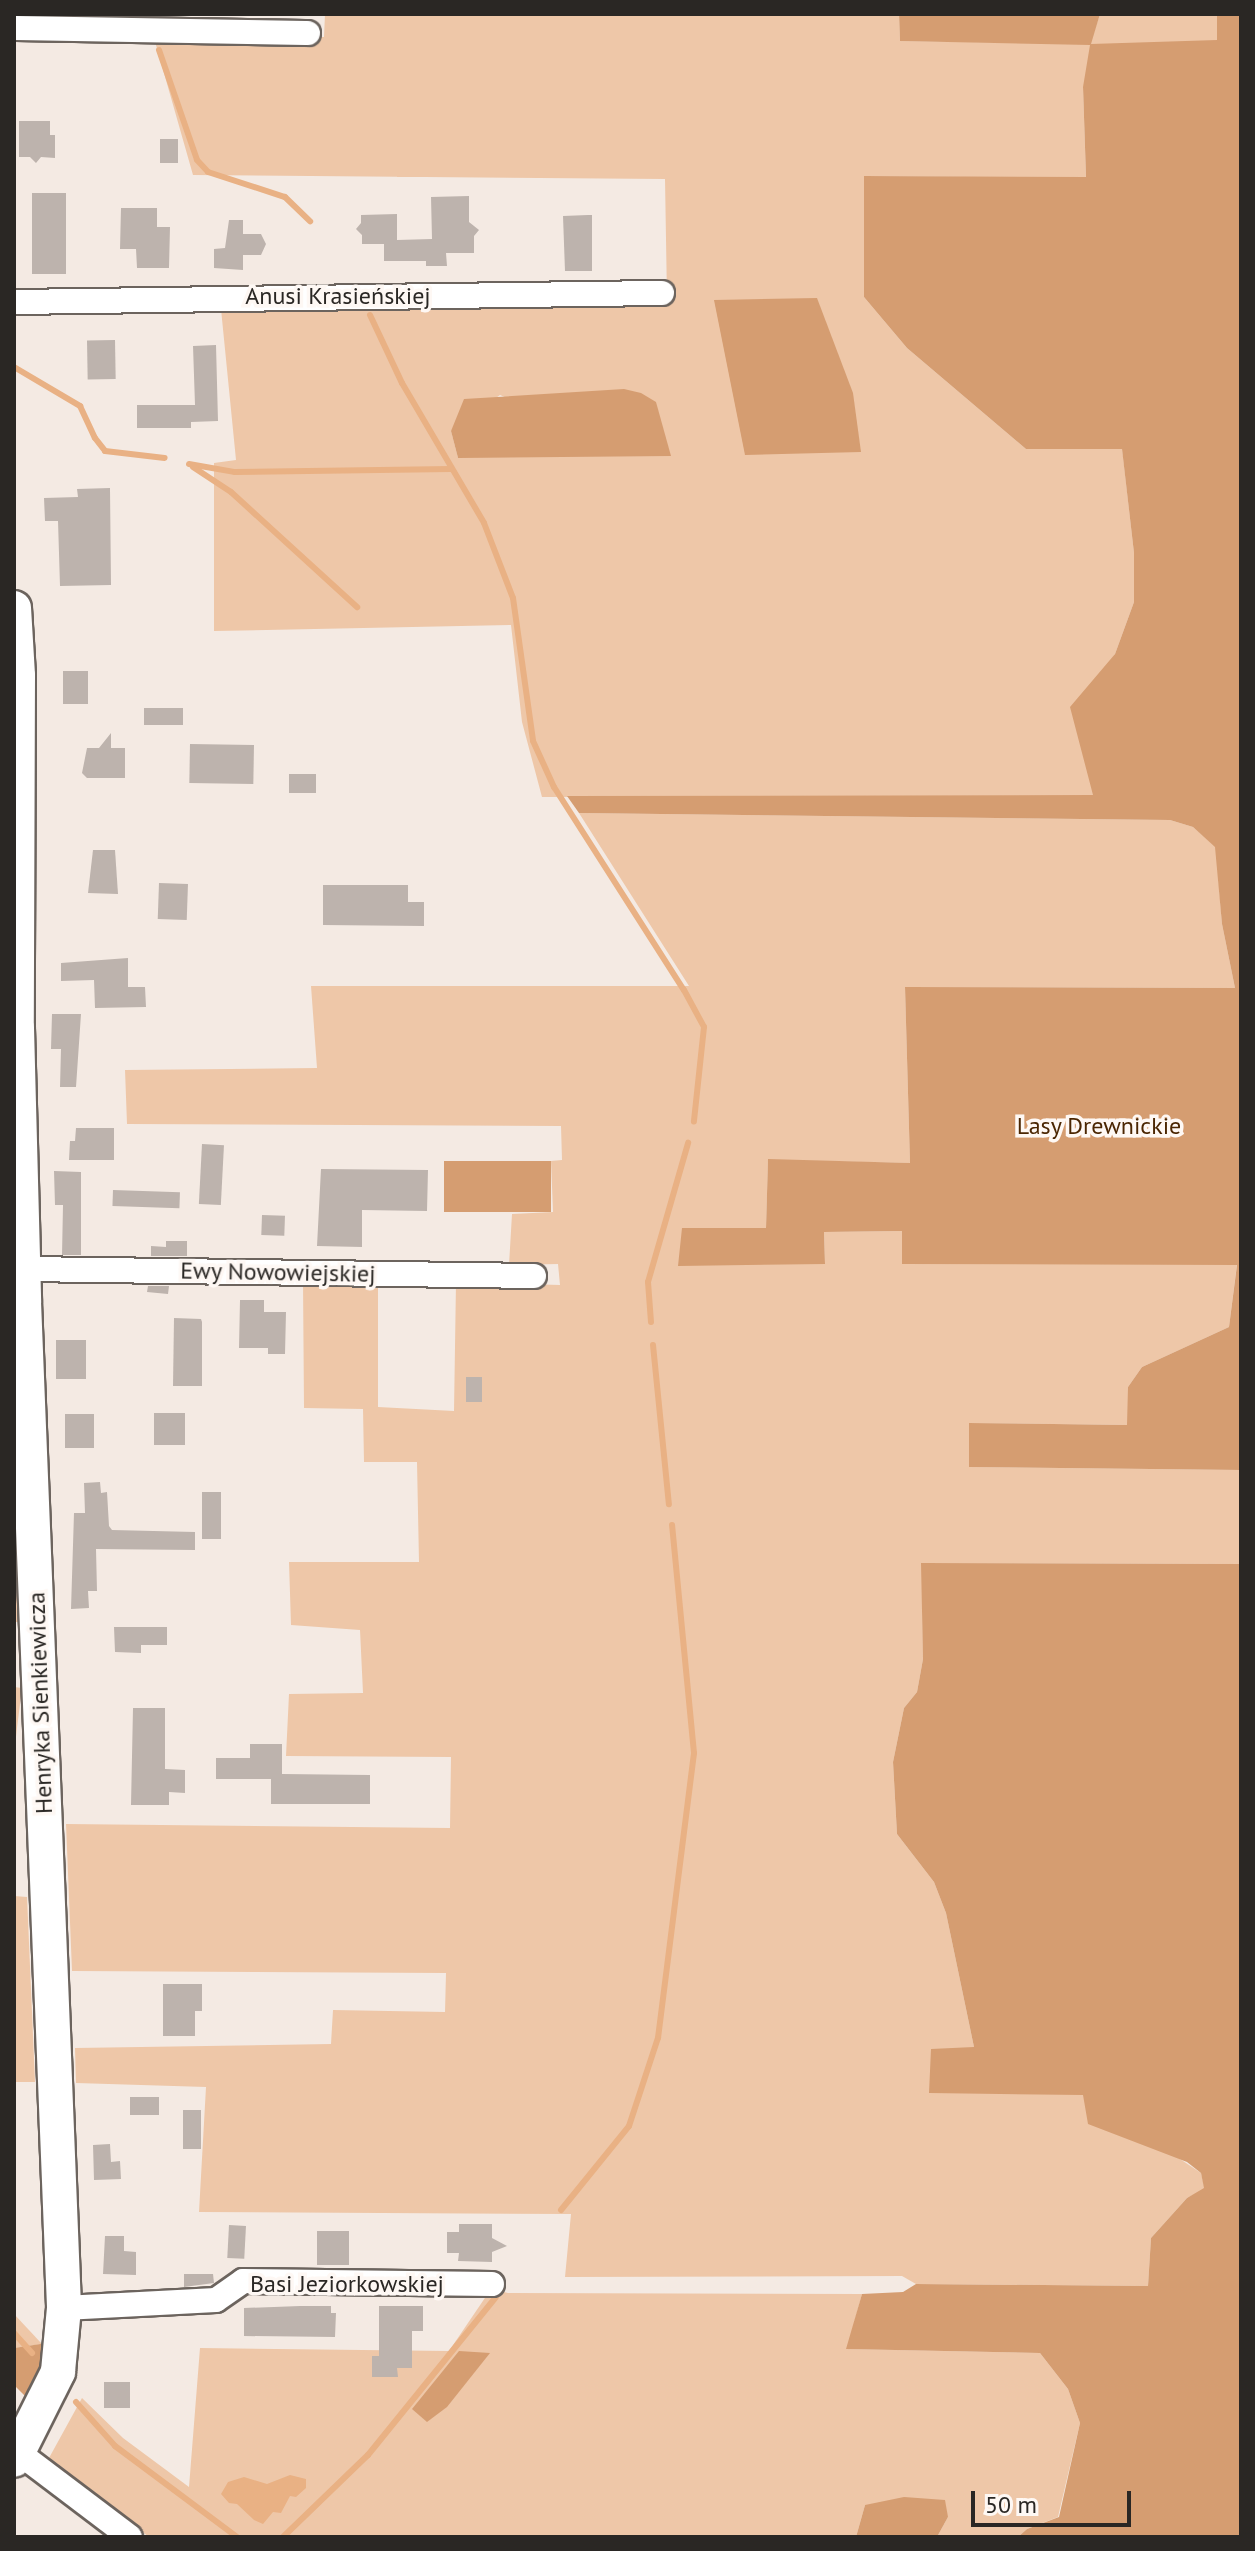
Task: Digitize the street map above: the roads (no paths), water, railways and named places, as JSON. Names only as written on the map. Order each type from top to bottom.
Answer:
[{"type":"street","points":[[14,28],[308,33]]},
{"type":"street","name":"Anusi Krasieńskiej","points":[[14,302],[662,293]]},
{"type":"street","name":"Henryka Sienkiewicza","points":[[14,608],[18,676],[16,1059],[23,1269],[20,1359],[64,2308],[58,2372],[16,2457]]},
{"type":"street","name":"Ewy Nowowiejskiej","points":[[23,1269],[534,1276]]},
{"type":"street","name":"Basi Jeziorkowskiej","points":[[64,2308],[216,2300],[243,2281],[492,2284]]},
{"type":"street","points":[[16,2457],[130,2537]]},
{"type":"waterway","points":[[159,50],[197,160],[208,172],[285,197],[310,221]]},
{"type":"waterway","points":[[370,315],[402,383],[484,523],[513,598],[533,741],[554,787],[684,990],[704,1027],[694,1121]]},
{"type":"waterway","points":[[14,367],[80,406],[95,438],[105,451],[165,458]]},
{"type":"waterway","points":[[189,464],[235,472],[451,469]]},
{"type":"waterway","points":[[193,467],[231,492],[357,607]]},
{"type":"waterway","points":[[651,1322],[648,1282],[688,1143]]},
{"type":"waterway","points":[[653,1345],[669,1504]]},
{"type":"waterway","points":[[561,2210],[629,2126],[658,2038],[694,1753],[672,1525]]},
{"type":"waterway","points":[[283,2537],[368,2455],[496,2297]]},
{"type":"waterway","points":[[14,2333],[32,2353]]},
{"type":"waterway","points":[[76,2402],[115,2446],[237,2537]]},
{"type":"park label","name":"Lasy Drewnickie","points":[[1099,1126]]}]
